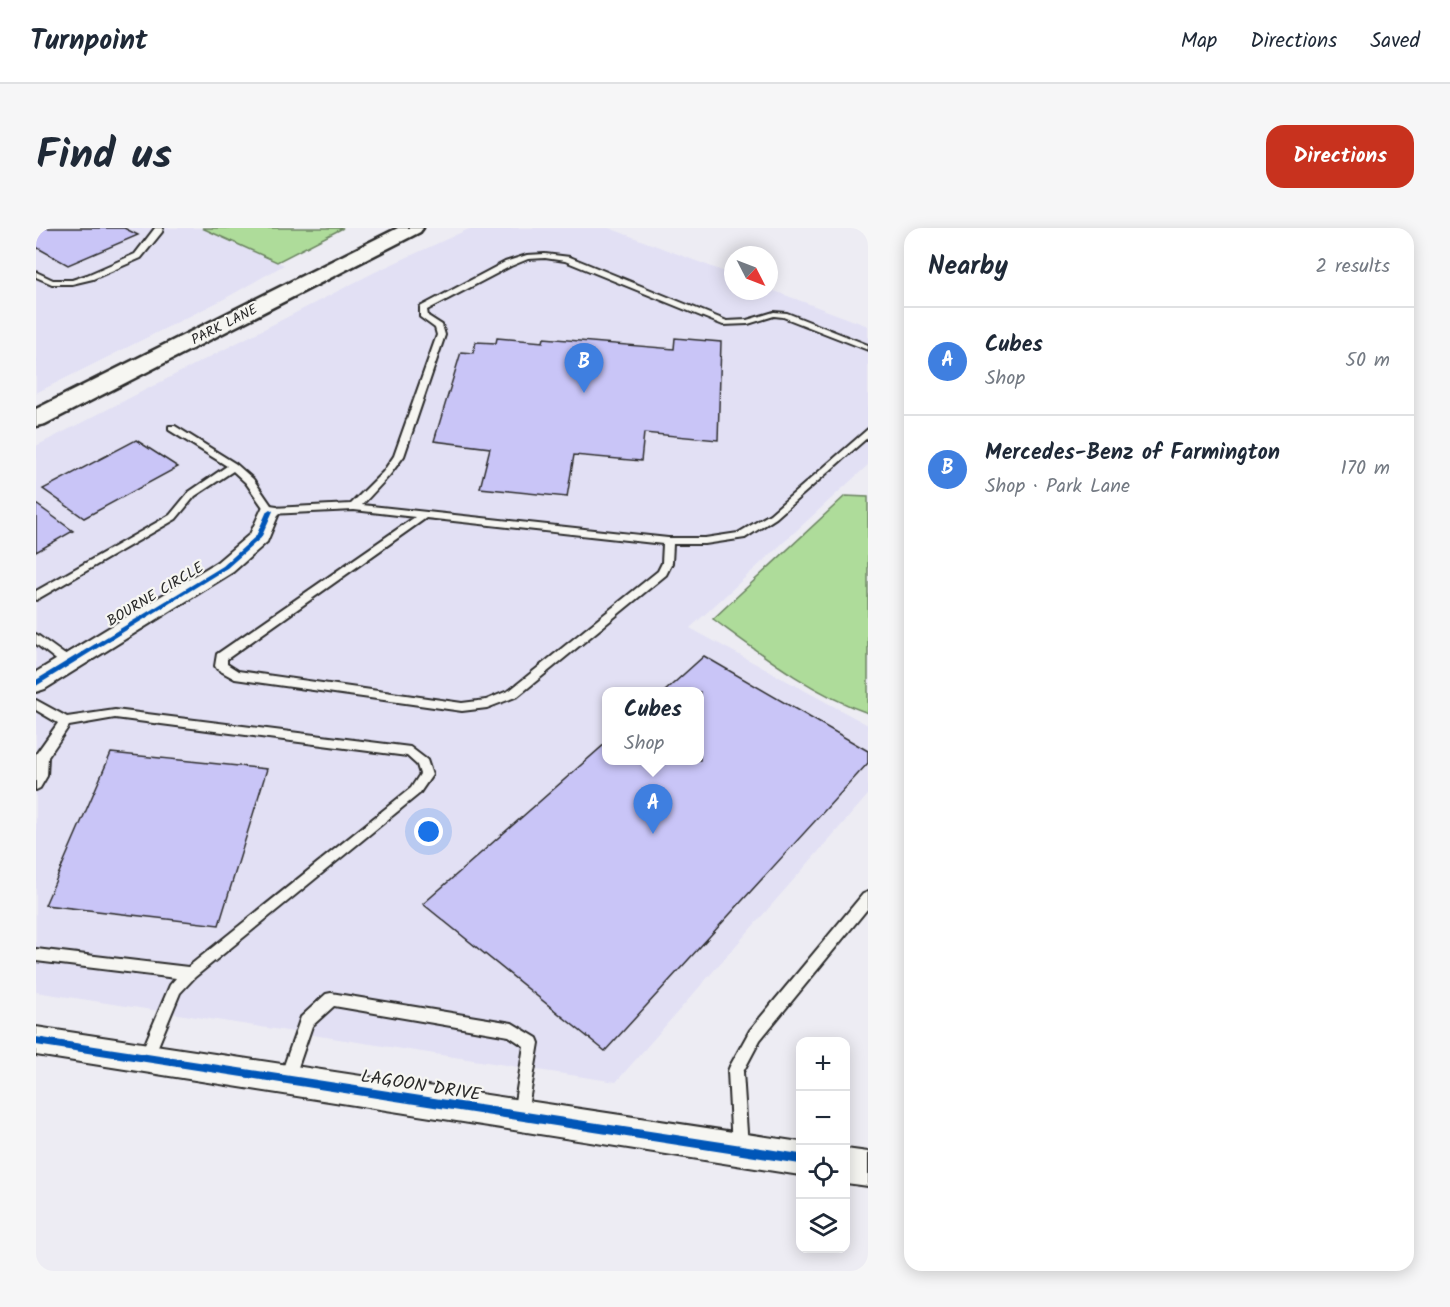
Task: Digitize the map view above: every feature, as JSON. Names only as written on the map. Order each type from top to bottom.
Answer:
[{"type":"main road","name":"PARK LANE","points":[[36,419],[413,228]]},
{"type":"street","name":"BOURNE CIRCLE","points":[[36,683],[225,567],[259,537],[270,512]]},
{"type":"street","name":"LAGOON DRIVE","points":[[36,1041],[796,1158]]},
{"type":"street","points":[[850,1167],[868,1169]]},
{"type":"lane","points":[[36,274],[52,282],[72,282],[90,277],[138,256],[159,232],[159,228]]},
{"type":"lane","points":[[354,507],[386,474],[399,456],[441,335],[439,327],[424,317],[423,309],[508,264],[526,257],[567,259],[726,323],[748,322],[774,314],[784,315],[868,348]]},
{"type":"lane","points":[[172,428],[233,466],[250,481],[270,512],[354,507],[668,541],[705,541],[741,536],[773,516],[868,432]]},
{"type":"lane","points":[[36,596],[173,517],[192,494],[211,478],[233,466]]},
{"type":"lane","points":[[425,514],[221,657],[221,666],[235,675],[462,707],[488,704],[514,693],[662,573],[668,563],[668,541]]},
{"type":"lane","points":[[36,638],[68,663]]},
{"type":"lane","points":[[36,704],[65,722],[115,714],[410,752],[423,763],[426,775],[415,791],[190,973],[175,989],[146,1058]]},
{"type":"lane","points":[[36,785],[40,776],[39,757],[65,722]]},
{"type":"lane","points":[[740,1150],[735,1071],[755,1035],[868,898]]},
{"type":"lane","points":[[36,955],[190,973]]},
{"type":"lane","points":[[287,1080],[306,1022],[331,999],[512,1029],[532,1042],[520,1116]]},
{"type":"shaded area","points":[[36,228],[202,228],[284,265],[224,299],[36,393]]},
{"type":"shaded area","points":[[471,228],[609,228],[724,272],[724,300],[778,300],[778,292],[868,326],[868,465],[690,628],[868,725],[868,795],[616,1082],[36,992],[36,446],[375,272]]},
{"type":"green space","points":[[202,228],[343,228],[277,262]]},
{"type":"green space","points":[[845,496],[868,497],[868,713],[807,684],[713,619]]},
{"type":"building","points":[[36,228],[124,228],[138,235],[68,265],[36,247]]},
{"type":"building","points":[[497,338],[543,342],[544,338],[674,349],[675,338],[721,342],[718,440],[644,433],[641,461],[574,455],[567,497],[480,488],[490,448],[434,441],[461,352],[473,353],[476,342],[496,343]]},
{"type":"building","points":[[136,440],[178,467],[84,518],[43,489]]},
{"type":"building","points":[[36,504],[73,531],[36,552]]},
{"type":"building","points":[[704,656],[868,751],[868,763],[605,1051],[423,904],[602,747],[602,765],[704,765],[704,687],[670,687]]},
{"type":"building","points":[[111,753],[267,769],[219,925],[45,905]]},
{"type":"cycle path","points":[[36,683],[225,567],[259,537],[270,511]]},
{"type":"cycle path","points":[[36,1041],[796,1158]]},
{"type":"place","name":"Mercedes-Benz of Farmington","points":[[584,393]]},
{"type":"place","name":"Cubes","points":[[653,834]]}]
